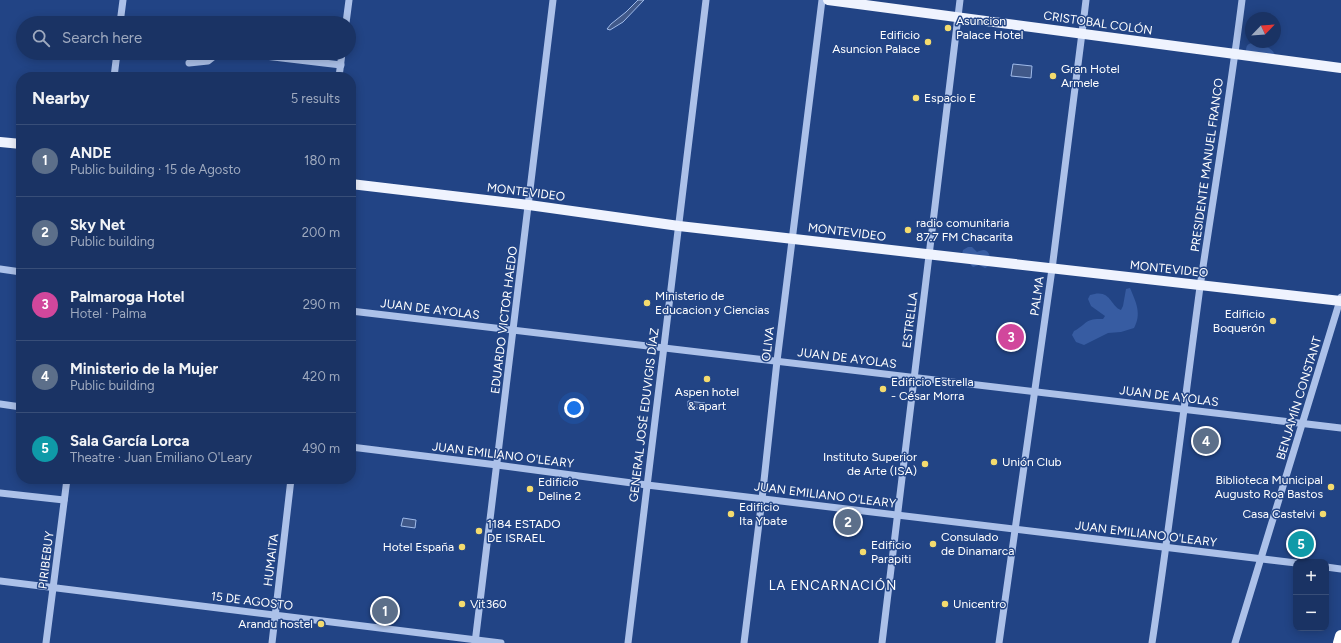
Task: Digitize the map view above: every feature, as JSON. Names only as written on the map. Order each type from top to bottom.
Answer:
[{"type":"highway","points":[[1339,643],[1341,636]]},
{"type":"main road","name":"CRISTOBAL COLÓN","points":[[828,0],[1341,68]]},
{"type":"main road","points":[[0,142],[16,144]]},
{"type":"main road","name":"MONTEVIDEO","points":[[356,185],[529,205],[679,226],[1201,286],[1341,300]]},
{"type":"street","points":[[121,16],[123,0]]},
{"type":"street","points":[[347,16],[349,0]]},
{"type":"street","name":"EDUARDO VICTOR HAEDO","points":[[475,641],[553,0]]},
{"type":"street","name":"GENERAL JOSÉ EDUVIGIS DÍAZ","points":[[628,643],[706,0]]},
{"type":"street","name":"OLIVA","points":[[744,643],[822,0]]},
{"type":"street","name":"ESTRELLA","points":[[882,643],[960,0]]},
{"type":"street","name":"PALMA","points":[[999,643],[1052,269],[1086,0]]},
{"type":"street","name":"PRESIDENTE MANUEL FRANCO","points":[[1152,643],[1242,0]]},
{"type":"street","points":[[115,72],[116,60]]},
{"type":"street","points":[[189,63],[209,60]]},
{"type":"street","points":[[299,60],[341,65]]},
{"type":"street","points":[[340,72],[341,60]]},
{"type":"street","points":[[0,269],[16,271]]},
{"type":"street","name":"BENJAMÍN CONSTANT","points":[[1235,643],[1341,300]]},
{"type":"street","name":"JUAN DE AYOLAS","points":[[356,312],[1341,428]]},
{"type":"street","points":[[0,404],[16,406]]},
{"type":"street","name":"JUAN EMILIANO O'LEARY","points":[[356,448],[647,485],[1293,563]]},
{"type":"street","name":"PIRIBEBUY","points":[[46,643],[66,484]]},
{"type":"street","name":"HUMAITA","points":[[272,643],[290,484]]},
{"type":"street","points":[[0,493],[64,500]]},
{"type":"street","points":[[1329,567],[1341,568]]},
{"type":"street","name":"15 DE AGOSTO","points":[[0,581],[475,641],[501,643]]},
{"type":"shaded area","points":[[638,0],[644,0],[623,22],[610,30],[607,29],[611,24]]},
{"type":"shaded area","points":[[1246,48],[1268,48],[1275,55],[1246,52]]},
{"type":"shaded area","points":[[1013,64],[1032,66],[1031,78],[1011,76]]},
{"type":"shaded area","points":[[968,247],[972,247],[977,252],[983,250],[988,252],[990,257],[989,266],[985,268],[979,265],[973,267],[962,254],[963,250]]},
{"type":"shaded area","points":[[1130,288],[1138,313],[1138,318],[1134,328],[1121,332],[1108,333],[1084,345],[1076,342],[1072,335],[1074,331],[1093,319],[1103,319],[1105,316],[1091,306],[1088,299],[1090,295],[1097,293],[1102,294],[1109,298],[1117,308],[1121,310],[1126,289]]},
{"type":"shaded area","points":[[688,401],[705,403],[704,409],[688,407]]},
{"type":"shaded area","points":[[403,518],[416,520],[415,528],[401,526]]},
{"type":"place","name":"Asuncion Palace Hotel","points":[[948,28]]},
{"type":"place","name":"Edificio Asuncion Palace","points":[[928,42]]},
{"type":"place","name":"Gran Hotel Armele","points":[[1053,76]]},
{"type":"place","name":"Espacio E","points":[[916,98]]},
{"type":"place","name":"radio comunitaria 87.7 FM Chacarita","points":[[908,230]]},
{"type":"place","name":"Ministerio de Educacion y Ciencias","points":[[647,303]]},
{"type":"place","name":"Edificio Boquerón","points":[[1273,321]]},
{"type":"place","name":"Palmaroga Hotel","points":[[1011,337]]},
{"type":"place","name":"Aspen hotel & apart","points":[[707,379]]},
{"type":"place","name":"Edificio Estrella - César Morra","points":[[883,389]]},
{"type":"place","name":"Ministerio de la Mujer","points":[[1206,441]]},
{"type":"place","name":"Unión Club","points":[[994,462]]},
{"type":"place","name":"Instituto Superior de Arte (ISA)","points":[[925,464]]},
{"type":"place","name":"Biblioteca Municipal Augusto Roa Bastos","points":[[1331,487]]},
{"type":"place","name":"Edificio Deline 2","points":[[530,489]]},
{"type":"place","name":"Edificio Ita Ybate","points":[[731,514]]},
{"type":"place","name":"Casa Castelvi","points":[[1323,514]]},
{"type":"place","name":"Sky Net","points":[[848,522]]},
{"type":"place","name":"1184 ESTADO DE ISRAEL","points":[[479,531]]},
{"type":"place","name":"Consulado de Dinamarca","points":[[933,544]]},
{"type":"place","name":"Sala García Lorca","points":[[1301,544]]},
{"type":"place","name":"Hotel España","points":[[462,547]]},
{"type":"place","name":"Edificio Parapiti","points":[[863,552]]},
{"type":"place","name":"Vit360","points":[[462,604]]},
{"type":"place","name":"Unicentro","points":[[945,604]]},
{"type":"place","name":"ANDE","points":[[385,611]]},
{"type":"place","name":"Arandu hostel","points":[[321,624]]},
{"type":"district","name":"LA ENCARNACIÓN","points":[[833,585]]}]
